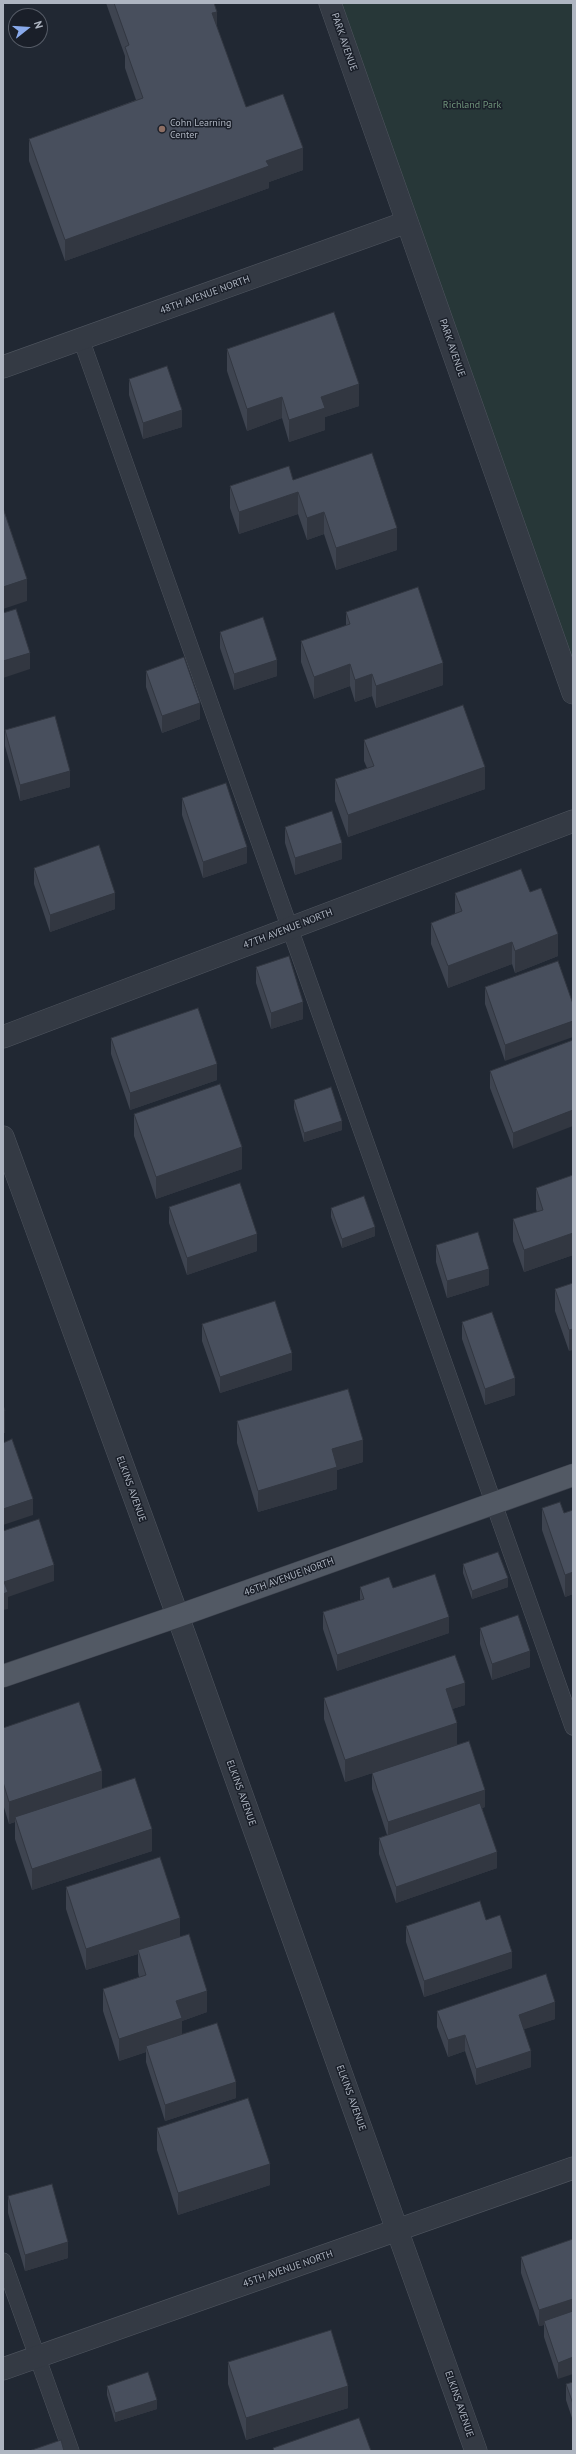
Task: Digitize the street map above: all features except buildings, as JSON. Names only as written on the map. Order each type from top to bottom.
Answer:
[{"type":"main road","name":"46TH AVENUE NORTH","points":[[3,1676],[178,1616],[573,1475]]},
{"type":"street","name":"PARK AVENUE","points":[[330,3],[573,692]]},
{"type":"street","name":"48TH AVENUE NORTH","points":[[3,367],[407,222]]},
{"type":"street","name":"47TH AVENUE NORTH","points":[[3,1037],[573,821]]},
{"type":"street","name":"ELKINS AVENUE","points":[[3,1137],[178,1616],[476,2451]]},
{"type":"street","name":"45TH AVENUE NORTH","points":[[3,2369],[398,2231],[573,2168]]},
{"type":"lane","points":[[81,339],[573,1726]]},
{"type":"lane","points":[[3,2261],[71,2451]]},
{"type":"green space","name":"Richland Park","points":[[329,3],[573,3],[573,696]]},
{"type":"place","name":"Cohn Learning Center","points":[[162,129]]}]
